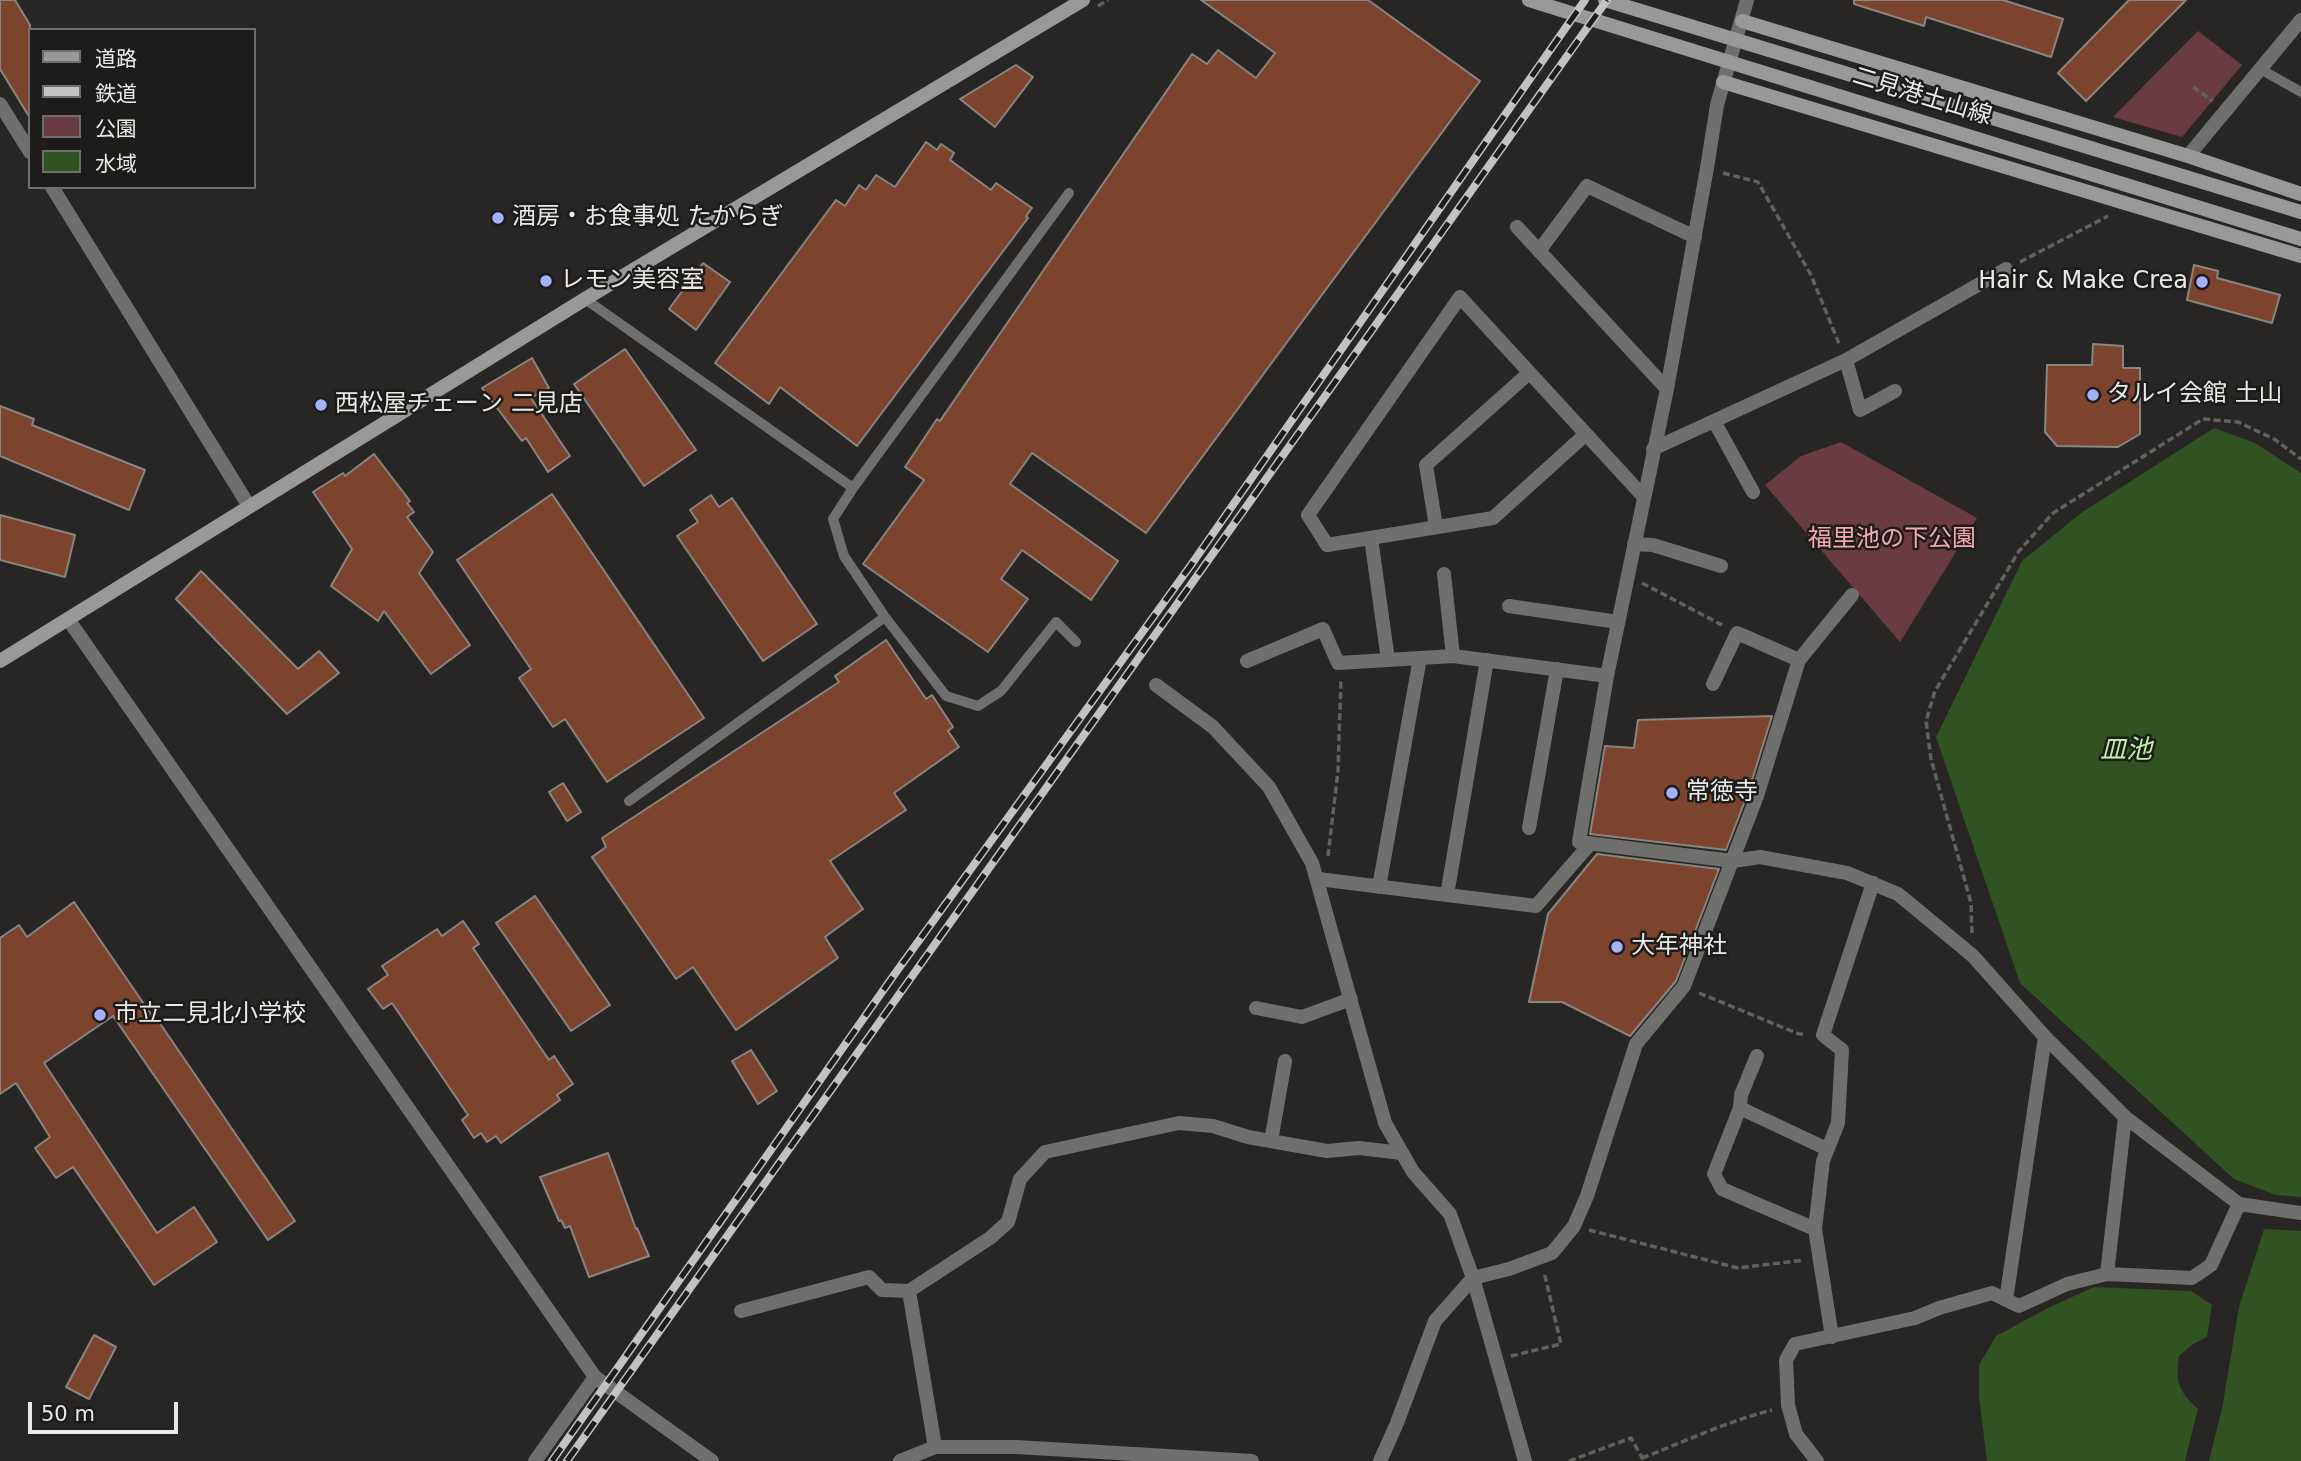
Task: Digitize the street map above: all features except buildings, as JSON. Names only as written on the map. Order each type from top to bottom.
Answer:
[{"type":"main road","points":[[0,661],[585,299],[1083,0]]},
{"type":"main road","name":"二見港土山線","points":[[1529,0],[2301,239]]},
{"type":"main road","name":"二見港土山線","points":[[1605,0],[2301,212]]},
{"type":"main road","points":[[1742,21],[2188,156],[2301,194]]},
{"type":"main road","points":[[1723,82],[2301,256]]},
{"type":"street","points":[[1746,0],[1723,82],[1667,389],[1607,676],[1579,842],[1733,861],[1760,857],[1847,873],[1898,894],[1973,956],[2045,1037],[2125,1117],[2239,1204],[2301,1213]]},
{"type":"street","points":[[2188,156],[2301,20]]},
{"type":"street","points":[[0,104],[28,149]]},
{"type":"street","points":[[1539,251],[1587,186],[1695,237]]},
{"type":"street","points":[[53,189],[249,506]]},
{"type":"street","points":[[1517,227],[1667,389]]},
{"type":"street","points":[[1653,449],[1846,360],[2006,269]]},
{"type":"street","points":[[1586,435],[1493,518],[1327,545],[1308,515],[1461,298],[1643,496]]},
{"type":"street","points":[[1846,360],[1860,410],[1895,391]]},
{"type":"street","points":[[1437,527],[1426,465],[1529,373]]},
{"type":"street","points":[[1714,421],[1753,492]]},
{"type":"street","points":[[1371,538],[1388,660]]},
{"type":"street","points":[[1634,544],[1653,545],[1721,566]]},
{"type":"street","points":[[1444,574],[1453,656]]},
{"type":"street","points":[[1380,1461],[1435,1321],[1472,1278],[1509,1269],[1552,1253],[1574,1226],[1587,1196],[1636,1044],[1685,986],[1757,796],[1799,660],[1852,595]]},
{"type":"street","points":[[1509,606],[1618,622]]},
{"type":"street","points":[[68,619],[595,1377],[712,1461]]},
{"type":"street","points":[[1247,661],[1323,629],[1338,663],[1453,656],[1607,676]]},
{"type":"street","points":[[1713,684],[1737,633],[1799,660]]},
{"type":"street","points":[[1379,887],[1420,658]]},
{"type":"street","points":[[1447,895],[1487,660]]},
{"type":"street","points":[[1529,828],[1557,669]]},
{"type":"street","points":[[1156,685],[1213,726],[1269,787],[1322,880],[1385,1123],[1413,1172],[1450,1214],[1472,1278],[1525,1461]]},
{"type":"street","points":[[1322,880],[1536,906],[1590,844]]},
{"type":"street","points":[[1832,1337],[1815,1228],[1823,1161],[1838,1123],[1842,1050],[1823,1035],[1873,883]]},
{"type":"street","points":[[1255,1008],[1302,1017],[1351,999]]},
{"type":"street","points":[[2007,1300],[2045,1037]]},
{"type":"street","points":[[1757,1056],[1714,1174],[1722,1189],[1815,1228]]},
{"type":"street","points":[[1270,1141],[1285,1061]]},
{"type":"street","points":[[1740,1108],[1827,1149]]},
{"type":"street","points":[[2107,1274],[2125,1117]]},
{"type":"street","points":[[741,1311],[869,1277],[883,1290],[909,1291],[990,1238],[1008,1223],[1020,1179],[1045,1152],[1179,1123],[1213,1126],[1248,1137],[1327,1150],[1359,1148],[1402,1153]]},
{"type":"street","points":[[1817,1461],[1796,1434],[1788,1405],[1786,1360],[1795,1344],[1915,1318],[1992,1293],[2019,1306],[2067,1284],[2107,1274],[2192,1278],[2211,1265],[2239,1204]]},
{"type":"street","points":[[909,1291],[934,1447]]},
{"type":"street","points":[[535,1461],[595,1377]]},
{"type":"street","points":[[900,1461],[934,1447],[1016,1447],[1252,1461]]},
{"type":"lane","points":[[2260,69],[2301,92]]},
{"type":"lane","points":[[1069,193],[853,488],[834,519],[844,556],[885,617],[946,696],[978,706],[1001,691],[1056,622],[1076,642]]},
{"type":"lane","points":[[585,299],[853,488]]},
{"type":"lane","points":[[629,801],[885,617]]},
{"type":"path","points":[[2193,87],[2226,110]]},
{"type":"path","points":[[1707,169],[1758,182],[1811,275],[1846,360]]},
{"type":"path","points":[[2006,269],[2108,216]]},
{"type":"path","points":[[1973,956],[1971,903],[1931,759],[1926,721],[1935,691],[2019,551],[2053,513],[2203,419],[2238,422],[2274,439],[2301,459]]},
{"type":"path","points":[[1628,575],[1737,633]]},
{"type":"path","points":[[1322,880],[1338,771],[1342,685],[1338,663]]},
{"type":"path","points":[[1685,986],[1800,1034],[1823,1035]]},
{"type":"path","points":[[1574,1226],[1738,1268],[1820,1259]]},
{"type":"path","points":[[1496,1360],[1561,1344],[1541,1256]]},
{"type":"path","points":[[1569,1461],[1631,1438],[1643,1459],[1709,1433],[1736,1419],[1788,1405]]},
{"type":"green space","points":[[2198,31],[2242,65],[2182,137],[2113,117]]},
{"type":"green space","name":"福里池の下公園","points":[[1841,442],[1977,518],[1900,642],[1765,485],[1801,456]]},
{"type":"water","name":"皿池","points":[[2214,428],[2255,443],[2301,473],[2301,1197],[2276,1195],[2234,1179],[2020,983],[1936,737],[2022,561],[2081,513]]},
{"type":"water","points":[[2264,1229],[2301,1231],[2301,1461],[2209,1461],[2222,1409],[2239,1307]]},
{"type":"water","points":[[2094,1287],[2191,1291],[2212,1305],[2207,1337],[2179,1356],[2180,1386],[2198,1409],[2185,1461],[1987,1461],[1979,1396],[1979,1365],[1996,1336]]},
{"type":"railway","points":[[552,1461],[894,975],[1191,565],[1585,0]]},
{"type":"railway","points":[[567,1461],[1607,0]]},
{"type":"place","name":"酒房・お食事処 たからぎ","points":[[498,218]]},
{"type":"place","name":"レモン美容室","points":[[546,281]]},
{"type":"place","name":"Hair & Make Crea","points":[[2202,282]]},
{"type":"place","name":"タルイ会館 土山","points":[[2093,395]]},
{"type":"place","name":"西松屋チェーン 二見店","points":[[321,405]]},
{"type":"place","name":"常徳寺","points":[[1672,793]]},
{"type":"place","name":"大年神社","points":[[1617,947]]},
{"type":"place","name":"市立二見北小学校","points":[[100,1015]]}]
